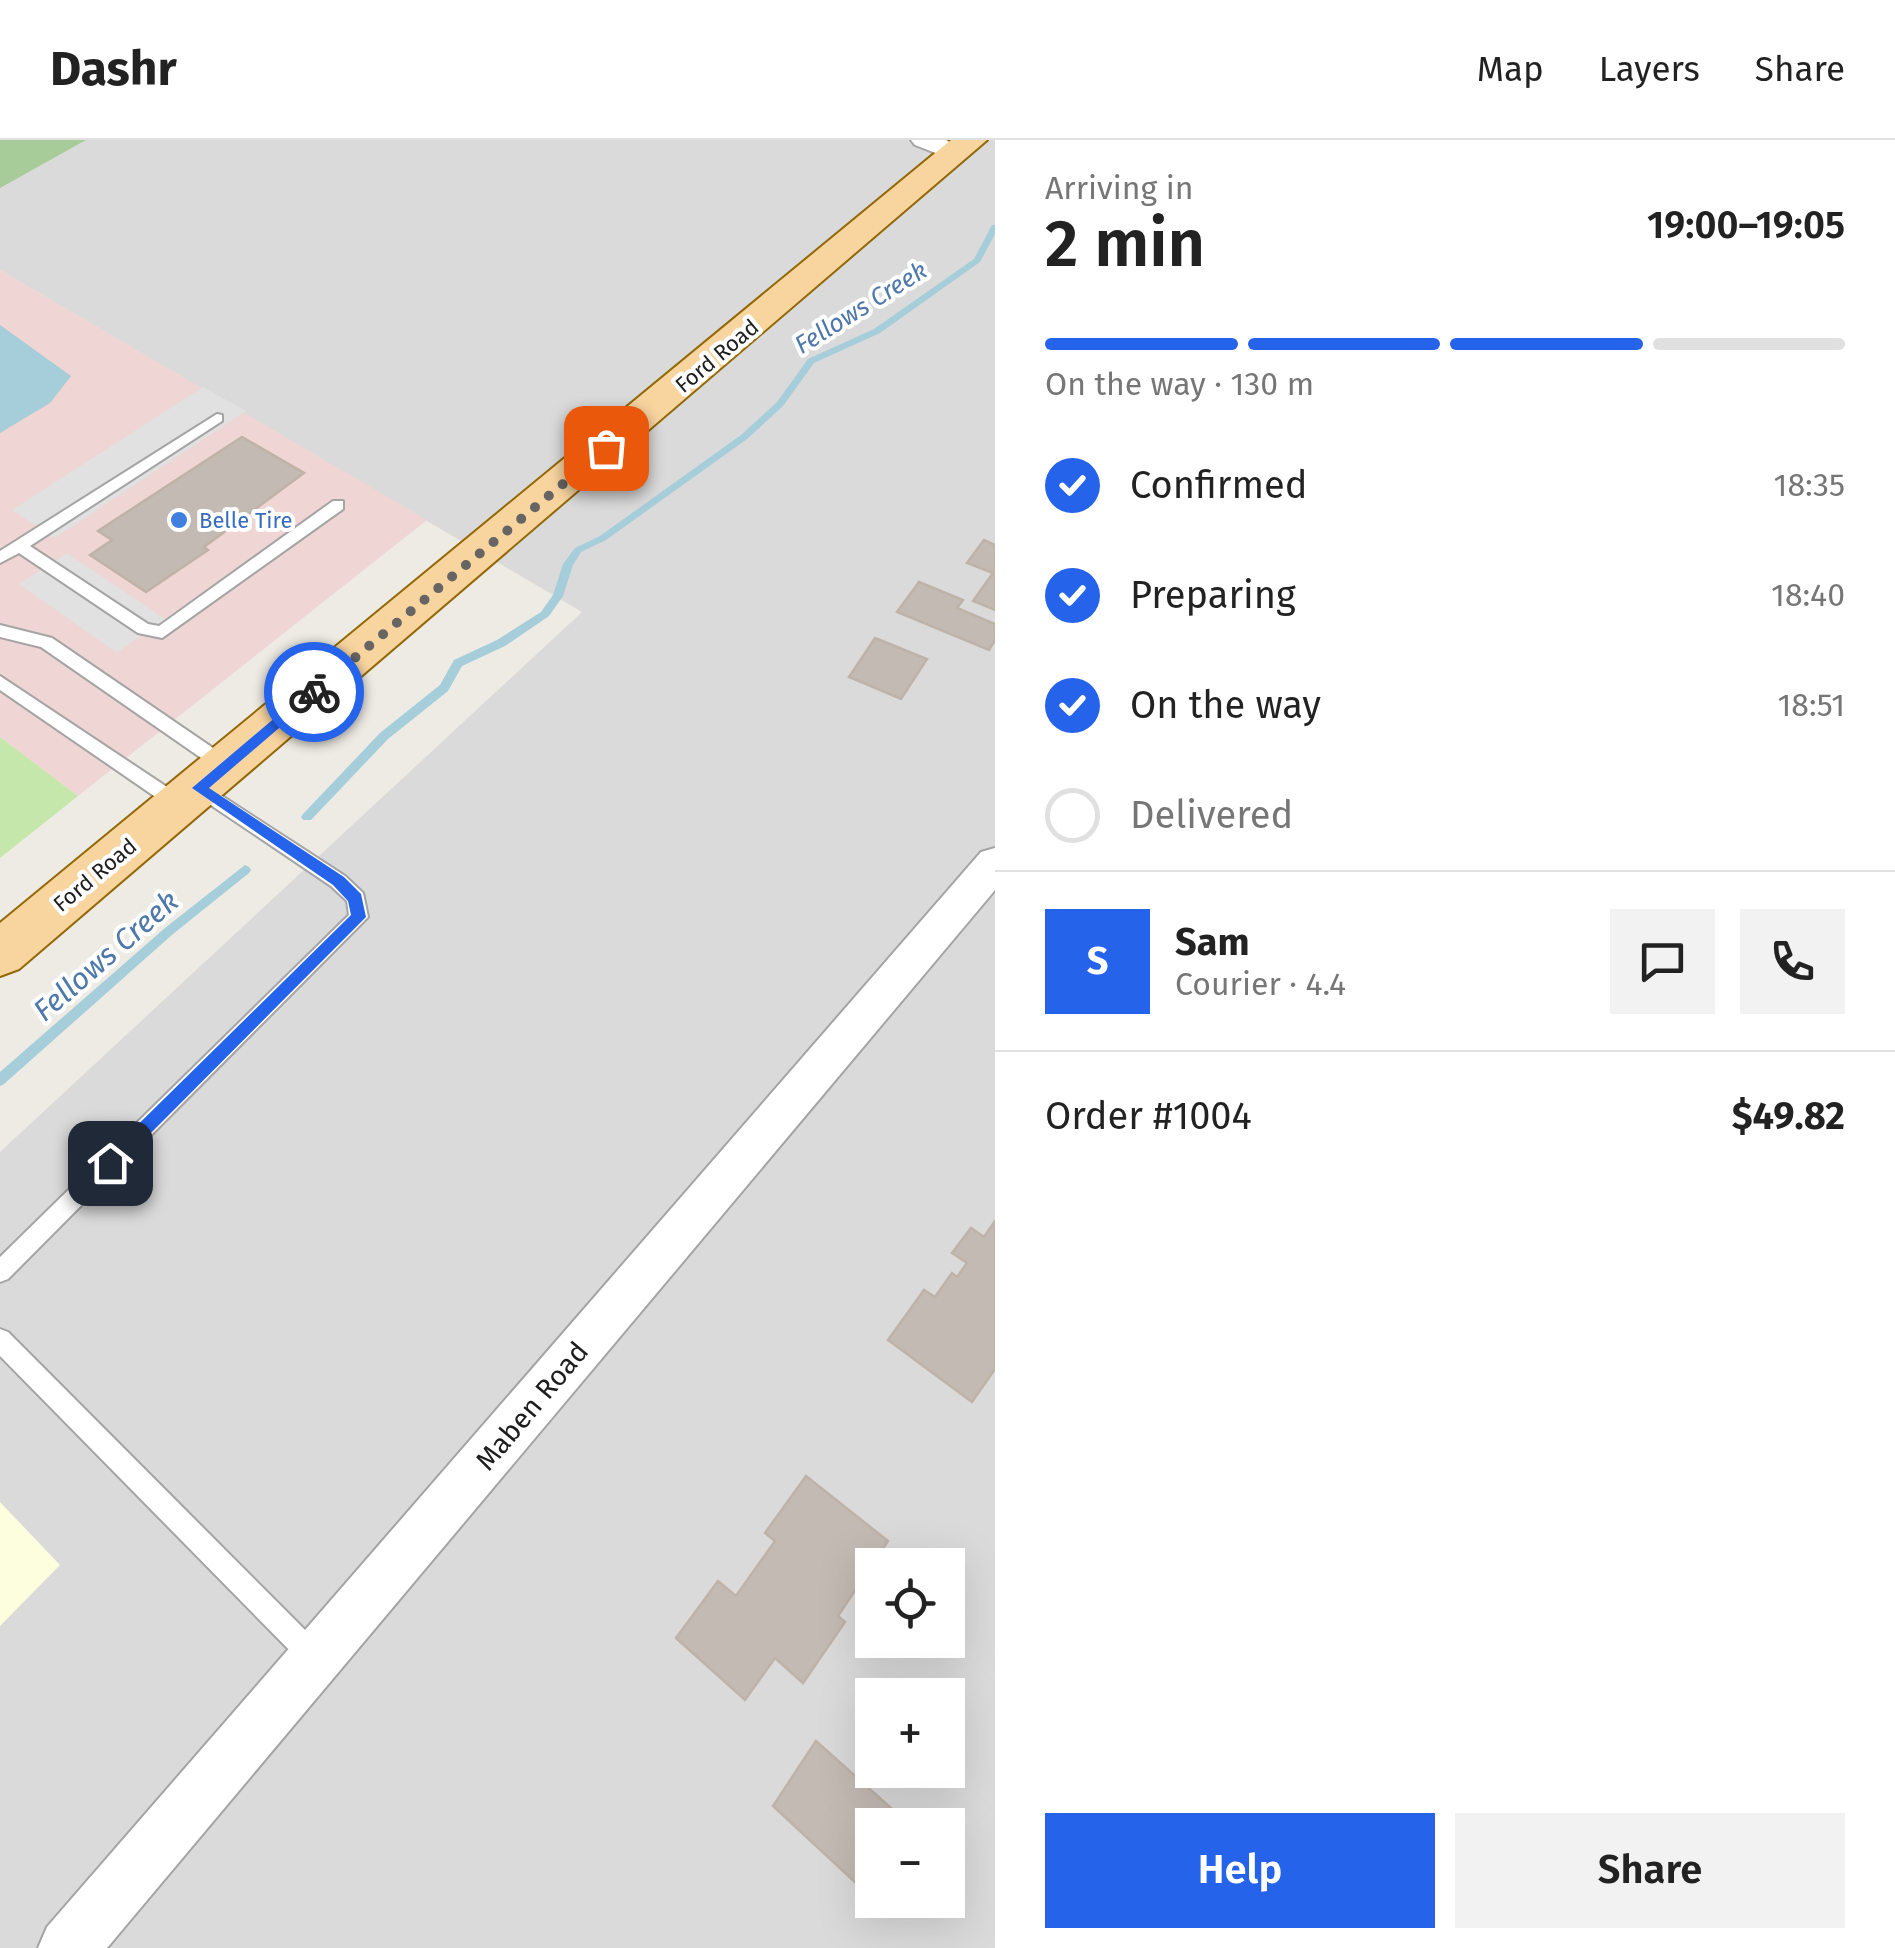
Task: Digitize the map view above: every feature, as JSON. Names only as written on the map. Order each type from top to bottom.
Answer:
[{"type":"main road","name":"Ford Road","points":[[0,954],[950,144]]},
{"type":"street","name":"Maben Road","points":[[68,1948],[995,863]]},
{"type":"lane","points":[[0,558],[217,418]]},
{"type":"lane","points":[[19,546],[144,629],[162,632],[338,505]]},
{"type":"lane","points":[[0,631],[46,642],[201,786]]},
{"type":"lane","points":[[0,682],[201,786],[338,881],[356,898],[358,917],[0,1272]]},
{"type":"lane","points":[[0,1340],[317,1659]]},
{"type":"shaded area","points":[[0,140],[995,140],[995,1948],[0,1948],[0,1152],[582,612],[0,270]]},
{"type":"shaded area","points":[[0,270],[427,520],[78,796],[0,737]]},
{"type":"shaded area","points":[[203,387],[246,411],[55,538],[12,510]]},
{"type":"shaded area","points":[[67,553],[165,619],[117,653],[19,584]]},
{"type":"shaded area","points":[[0,1502],[60,1565],[0,1626]]},
{"type":"green space","points":[[0,140],[86,140],[0,188]]},
{"type":"green space","points":[[0,737],[78,796],[0,858]]},
{"type":"water","points":[[0,325],[71,376],[50,403],[0,433]]},
{"type":"building","name":"Belle Tire","points":[[242,437],[304,473],[204,547],[208,550],[146,592],[90,555],[112,540],[98,531]]},
{"type":"building","points":[[984,540],[995,545],[995,610],[973,601],[993,573],[967,563]]},
{"type":"building","points":[[919,582],[963,600],[957,608],[995,624],[995,640],[989,650],[897,612]]},
{"type":"building","points":[[875,638],[927,659],[901,699],[849,677]]},
{"type":"building","points":[[995,1221],[995,1369],[972,1402],[888,1340],[924,1290],[935,1297],[952,1273],[957,1277],[967,1263],[952,1253],[971,1228],[984,1237]]},
{"type":"building","points":[[806,1476],[888,1541],[883,1548],[855,1548],[855,1590],[838,1616],[845,1622],[803,1683],[775,1658],[745,1700],[676,1638],[718,1581],[736,1596],[775,1541],[765,1533]]},
{"type":"building","points":[[816,1741],[855,1776],[855,1788],[869,1788],[891,1808],[855,1808],[855,1882],[773,1806]]},
{"type":"waterway","name":"Fellows Creek","points":[[307,817],[384,736],[444,688],[458,663],[501,643],[545,614],[558,596],[568,564],[578,550],[603,538],[744,437],[780,404],[811,361],[877,331],[977,260],[995,227]]},
{"type":"waterway","name":"Fellows Creek","points":[[0,1080],[169,931],[245,870]]},
{"type":"way so far","points":[[314,692],[606,448]]},
{"type":"place","name":"Belle Tire","points":[[179,520]]},
{"type":"route","points":[[110,1163],[358,917],[356,898],[338,881],[199,788],[314,692]]}]
